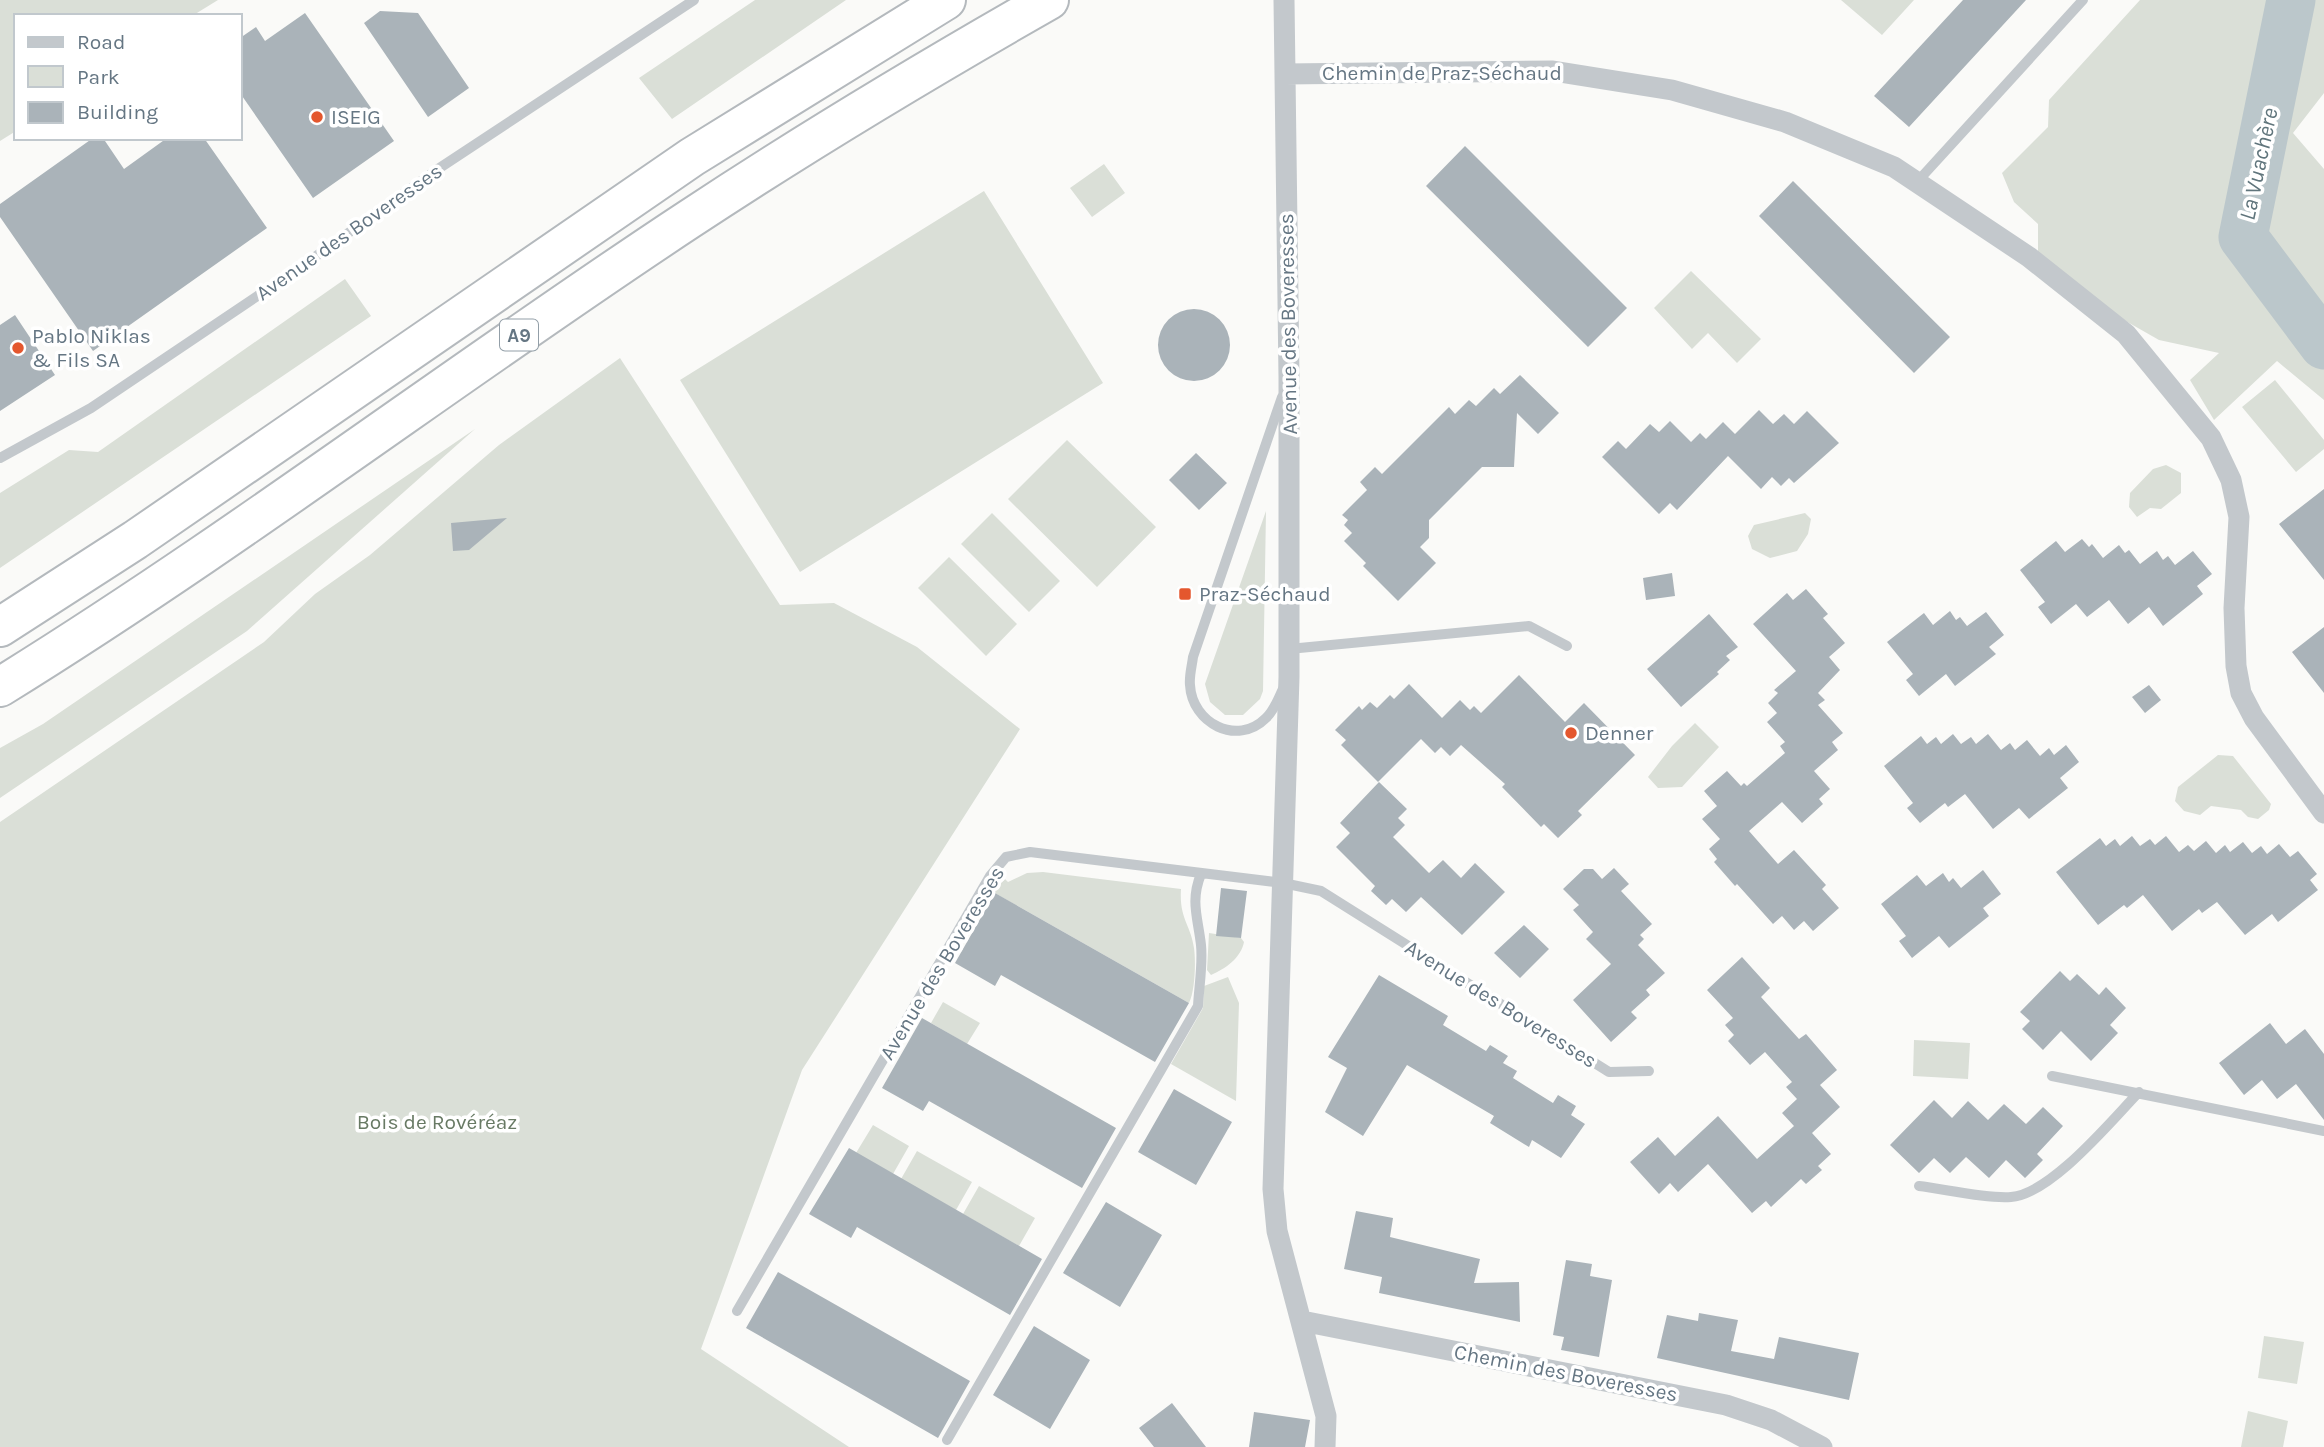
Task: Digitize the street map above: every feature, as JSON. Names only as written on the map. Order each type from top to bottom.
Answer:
[{"type":"highway","name":"A9","points":[[0,627],[135,540],[692,157],[946,0]]},
{"type":"highway","name":"A9","points":[[0,687],[160,583],[687,221],[920,73],[1049,0]]},
{"type":"street","name":"Avenue des Boveresses","points":[[1284,0],[1289,377],[1289,677],[1273,1189],[1277,1231],[1326,1416],[1325,1447]]},
{"type":"street","name":"Chemin de Praz-Séchaud","points":[[1284,74],[1553,71],[1672,90],[1785,122],[1894,167],[2029,257],[2126,334],[2211,438],[2231,480],[2239,517],[2234,608],[2236,666],[2241,693],[2254,718],[2324,813]]},
{"type":"street","name":"Chemin des Boveresses","points":[[1302,1321],[1726,1405],[1771,1420],[1822,1447]]},
{"type":"lane","name":"Avenue des Boveresses","points":[[0,458],[91,408],[305,264],[438,169],[694,0]]},
{"type":"lane","points":[[1917,182],[2083,0]]},
{"type":"lane","points":[[1289,377],[1193,657],[1190,684],[1201,715],[1214,726],[1235,731],[1249,729],[1266,719],[1289,677]]},
{"type":"lane","points":[[1289,649],[1529,626],[1567,646]]},
{"type":"lane","name":"Avenue des Boveresses","points":[[737,1311],[990,876],[1006,857],[1030,852],[1283,883],[1321,891],[1609,1072],[1649,1071]]},
{"type":"lane","points":[[947,1440],[1198,1006],[1201,944],[1194,909],[1195,889],[1201,874]]},
{"type":"lane","points":[[2052,1076],[2324,1130]]},
{"type":"lane","points":[[1919,1186],[2011,1197],[2038,1188],[2077,1156],[2139,1092]]},
{"type":"green space","points":[[0,0],[218,0],[195,14],[14,14],[14,132],[0,141]]},
{"type":"green space","points":[[755,0],[846,0],[672,119],[639,78]]},
{"type":"green space","points":[[1841,0],[1914,0],[1882,35]]},
{"type":"green space","points":[[2140,0],[2324,0],[2324,93],[2293,133],[2324,169],[2324,400],[2277,361],[2214,420],[2190,380],[2219,353],[2159,340],[2038,271],[2038,224],[2014,202],[2002,173],[2048,127],[2049,100]]},
{"type":"green space","points":[[1104,164],[1125,193],[1092,217],[1070,188]]},
{"type":"green space","points":[[984,191],[1103,383],[800,572],[680,380]]},
{"type":"green space","points":[[1691,271],[1761,339],[1737,363],[1708,333],[1692,349],[1654,308]]},
{"type":"green space","points":[[345,279],[371,316],[0,568],[0,493],[69,450],[98,452]]},
{"type":"green space","name":"Bois de Rovéréaz","points":[[620,358],[780,605],[834,603],[917,647],[1020,729],[802,1070],[701,1349],[849,1447],[0,1447],[0,822],[264,642],[315,594],[370,555],[499,445]]},
{"type":"green space","points":[[2275,380],[2324,440],[2324,449],[2296,472],[2242,407]]},
{"type":"green space","points":[[475,429],[247,631],[0,798],[0,748],[43,724]]},
{"type":"green space","points":[[1067,440],[1156,527],[1097,587],[1008,499]]},
{"type":"green space","points":[[2166,465],[2181,473],[2181,493],[2161,509],[2150,508],[2137,517],[2129,507],[2130,493],[2153,469]]},
{"type":"green space","points":[[1266,511],[1263,691],[1260,699],[1243,715],[1225,715],[1210,702],[1205,684]]},
{"type":"green space","points":[[992,513],[1060,581],[1029,612],[961,544]]},
{"type":"green space","points":[[1805,513],[1811,519],[1808,534],[1797,551],[1770,558],[1752,549],[1748,536],[1754,525]]},
{"type":"green space","points":[[949,557],[1017,624],[986,656],[918,588]]},
{"type":"green space","points":[[1695,723],[1719,747],[1682,787],[1658,788],[1648,777],[1672,746]]},
{"type":"green space","points":[[2218,755],[2233,756],[2271,804],[2269,810],[2258,819],[2248,817],[2241,810],[2211,806],[2200,815],[2184,811],[2175,801],[2178,787]]},
{"type":"green space","points":[[1043,872],[1181,889],[1183,915],[1195,954],[1194,984],[1189,1003],[993,892],[1005,879],[1008,882],[1027,873]]},
{"type":"green space","points":[[1209,933],[1241,938],[1244,942],[1240,953],[1232,962],[1211,975],[1207,970]]},
{"type":"green space","points":[[1228,977],[1239,1003],[1236,1101],[1171,1064],[1203,1008],[1204,986]]},
{"type":"green space","points":[[943,1002],[980,1023],[967,1044],[931,1023]]},
{"type":"green space","points":[[1914,1040],[1970,1043],[1968,1079],[1913,1076]]},
{"type":"green space","points":[[873,1125],[909,1146],[893,1174],[856,1153]]},
{"type":"green space","points":[[917,1151],[972,1182],[956,1210],[901,1179]]},
{"type":"green space","points":[[979,1186],[1035,1218],[1019,1246],[963,1214]]},
{"type":"green space","points":[[2264,1336],[2304,1342],[2297,1384],[2258,1378]]},
{"type":"green space","points":[[2248,1411],[2288,1421],[2283,1447],[2241,1447]]},
{"type":"building","points":[[1963,0],[2026,0],[1909,127],[1874,96]]},
{"type":"building","points":[[380,11],[418,13],[469,88],[428,117],[364,23]]},
{"type":"building","name":"ISEIG","points":[[305,13],[394,141],[313,198],[242,96],[242,37],[256,27],[265,41]]},
{"type":"building","points":[[90,140],[104,140],[124,169],[164,140],[205,140],[267,228],[93,351],[0,217],[0,204]]},
{"type":"building","points":[[1465,146],[1627,308],[1588,347],[1426,186]]},
{"type":"building","points":[[1793,181],[1950,337],[1914,373],[1759,216]]},
{"type":"building","points":[[1187,309],[1201,309],[1220,319],[1230,338],[1230,352],[1220,371],[1201,381],[1187,381],[1168,371],[1158,352],[1158,338],[1168,319]]},
{"type":"building","name":"Pablo Niklas & Fils SA","points":[[15,315],[55,375],[0,411],[0,325]]},
{"type":"building","points":[[1520,375],[1559,413],[1538,434],[1517,413],[1514,467],[1482,467],[1429,520],[1429,538],[1420,547],[1436,563],[1398,601],[1363,566],[1366,563],[1344,541],[1352,533],[1344,525],[1348,520],[1342,515],[1367,490],[1360,482],[1375,467],[1382,474],[1449,407],[1455,414],[1469,400],[1476,406],[1494,388],[1500,394]]},
{"type":"building","points":[[1759,410],[1773,424],[1784,414],[1794,424],[1807,411],[1839,443],[1794,483],[1789,478],[1781,486],[1772,477],[1761,489],[1728,456],[1677,510],[1670,503],[1659,514],[1602,457],[1618,441],[1626,449],[1650,424],[1659,432],[1670,421],[1691,442],[1700,433],[1706,439],[1723,422],[1735,434]]},
{"type":"building","points":[[1196,453],[1227,483],[1199,510],[1169,480]]},
{"type":"building","points":[[2324,489],[2324,580],[2279,524]]},
{"type":"building","points":[[507,518],[469,550],[453,551],[451,523]]},
{"type":"building","points":[[2082,539],[2089,547],[2092,544],[2103,558],[2119,545],[2125,553],[2129,550],[2140,564],[2157,551],[2163,560],[2168,556],[2175,565],[2193,551],[2212,574],[2197,586],[2203,594],[2163,626],[2149,607],[2128,624],[2109,600],[2087,617],[2076,604],[2051,624],[2038,607],[2045,602],[2020,570],[2056,541],[2065,552]]},
{"type":"building","points":[[1672,573],[1675,596],[1646,600],[1643,578]]},
{"type":"building","points":[[1806,589],[1828,614],[1823,618],[1845,643],[1829,657],[1840,670],[1818,693],[1825,700],[1818,705],[1843,733],[1832,742],[1838,750],[1814,771],[1830,789],[1819,799],[1823,804],[1802,823],[1782,802],[1749,831],[1778,864],[1794,850],[1826,885],[1822,889],[1839,908],[1813,931],[1804,921],[1794,930],[1782,916],[1773,924],[1737,884],[1735,886],[1714,862],[1717,859],[1709,849],[1720,839],[1702,819],[1717,806],[1704,791],[1727,771],[1741,786],[1744,783],[1747,786],[1785,753],[1780,746],[1785,742],[1767,722],[1777,713],[1768,703],[1778,693],[1774,690],[1796,671],[1753,624],[1787,593],[1793,600]]},
{"type":"building","points":[[1950,611],[1956,620],[1960,617],[1967,626],[1986,612],[2004,635],[1989,647],[1996,654],[1955,686],[1946,674],[1919,696],[1906,680],[1913,674],[1887,642],[1924,613],[1933,625]]},
{"type":"building","points":[[1709,614],[1738,647],[1726,656],[1730,660],[1717,672],[1719,674],[1681,707],[1647,669]]},
{"type":"building","points":[[2324,627],[2324,693],[2292,652]]},
{"type":"building","points":[[1519,675],[1565,722],[1584,703],[1635,755],[1578,811],[1582,815],[1558,838],[1544,824],[1541,827],[1502,787],[1505,784],[1461,745],[1450,756],[1441,747],[1435,753],[1421,739],[1378,782],[1341,745],[1346,740],[1335,730],[1359,706],[1362,710],[1370,702],[1377,708],[1390,695],[1394,699],[1409,684],[1442,718],[1460,700],[1470,710],[1474,706],[1481,713]]},
{"type":"building","points":[[2149,685],[2161,700],[2145,713],[2132,697]]},
{"type":"building","points":[[1953,734],[1961,744],[1971,737],[1976,744],[1988,734],[2001,750],[2010,743],[2015,750],[2027,740],[2040,756],[2049,748],[2054,755],[2066,745],[2079,762],[2060,778],[2068,788],[2029,819],[2019,808],[1993,829],[1965,794],[1948,807],[1945,803],[1920,823],[1907,808],[1913,803],[1884,766],[1921,736],[1927,744],[1936,737],[1941,744]]},
{"type":"building","points":[[1379,782],[1407,809],[1398,818],[1405,825],[1393,837],[1429,873],[1443,860],[1461,878],[1475,863],[1505,892],[1462,935],[1421,897],[1406,912],[1392,899],[1386,905],[1371,891],[1375,886],[1336,847],[1350,833],[1340,823]]},
{"type":"building","points":[[2132,836],[2140,846],[2150,839],[2155,845],[2166,836],[2179,852],[2188,845],[2194,851],[2206,841],[2216,853],[2225,845],[2230,852],[2243,842],[2252,853],[2261,846],[2267,854],[2279,844],[2290,857],[2298,851],[2317,874],[2310,880],[2318,890],[2278,922],[2272,914],[2245,935],[2217,902],[2202,913],[2199,909],[2172,931],[2143,895],[2127,908],[2124,905],[2098,925],[2056,872],[2100,838],[2106,846],[2115,839],[2120,846]]},
{"type":"building","points":[[1614,868],[1629,884],[1621,891],[1652,924],[1640,935],[1644,939],[1638,945],[1665,973],[1646,990],[1650,995],[1631,1012],[1637,1018],[1611,1042],[1573,1000],[1611,964],[1586,939],[1593,932],[1573,910],[1579,905],[1563,889],[1584,869],[1593,869],[1602,879]]},
{"type":"building","points":[[1983,870],[2001,894],[1983,908],[1989,916],[1949,948],[1939,936],[1912,958],[1899,941],[1906,936],[1881,904],[1917,875],[1926,886],[1943,873],[1949,882],[1953,878],[1961,888]]},
{"type":"building","points":[[1221,888],[1247,891],[1241,938],[1216,936]]},
{"type":"building","points":[[995,893],[1189,1003],[1155,1062],[1001,975],[995,986],[955,963]]},
{"type":"building","points":[[1524,925],[1549,949],[1520,978],[1494,953]]},
{"type":"building","points":[[1742,957],[1770,988],[1761,997],[1799,1039],[1806,1034],[1837,1070],[1820,1085],[1840,1107],[1812,1133],[1831,1154],[1818,1166],[1822,1170],[1806,1184],[1801,1179],[1771,1207],[1766,1201],[1752,1213],[1708,1164],[1678,1192],[1670,1183],[1659,1194],[1630,1162],[1658,1137],[1675,1156],[1718,1116],[1757,1159],[1794,1126],[1782,1113],[1797,1099],[1786,1087],[1792,1082],[1765,1052],[1750,1065],[1728,1041],[1734,1035],[1725,1025],[1733,1018],[1707,990]]},
{"type":"building","points":[[2060,971],[2070,981],[2077,974],[2099,995],[2106,987],[2126,1008],[2110,1025],[2118,1033],[2091,1061],[2061,1031],[2043,1050],[2022,1029],[2030,1021],[2020,1012]]},
{"type":"building","points":[[1379,975],[1448,1016],[1443,1025],[1486,1051],[1490,1045],[1508,1056],[1503,1063],[1517,1071],[1513,1078],[1553,1103],[1558,1095],[1576,1106],[1571,1115],[1585,1124],[1561,1158],[1532,1140],[1529,1147],[1490,1123],[1494,1116],[1407,1065],[1363,1136],[1325,1112],[1347,1068],[1328,1057]]},
{"type":"building","points":[[922,1018],[1116,1128],[1082,1188],[929,1101],[923,1111],[882,1088]]},
{"type":"building","points":[[2270,1023],[2286,1044],[2305,1029],[2324,1054],[2324,1120],[2296,1084],[2277,1099],[2262,1080],[2244,1095],[2219,1063]]},
{"type":"building","points":[[1174,1089],[1232,1122],[1196,1185],[1138,1152]]},
{"type":"building","points":[[1934,1100],[1952,1118],[1968,1101],[1988,1120],[2004,1104],[2026,1124],[2043,1107],[2063,1126],[2037,1154],[2043,1160],[2025,1178],[2006,1160],[1989,1178],[1966,1157],[1950,1173],[1934,1158],[1919,1173],[1890,1145]]},
{"type":"building","points":[[849,1148],[1042,1259],[1010,1315],[857,1227],[851,1238],[809,1214]]},
{"type":"building","points":[[1106,1202],[1162,1235],[1120,1307],[1063,1273]]},
{"type":"building","points":[[1356,1211],[1393,1218],[1390,1237],[1480,1259],[1474,1283],[1519,1282],[1520,1322],[1379,1293],[1382,1277],[1344,1269]]},
{"type":"building","points":[[1566,1260],[1592,1264],[1590,1276],[1612,1280],[1599,1357],[1561,1350],[1564,1337],[1553,1335]]},
{"type":"building","points":[[778,1272],[970,1381],[938,1438],[746,1328]]},
{"type":"building","points":[[1699,1313],[1738,1320],[1731,1351],[1774,1359],[1779,1337],[1859,1353],[1849,1400],[1657,1358],[1667,1315],[1698,1321]]},
{"type":"building","points":[[1034,1326],[1090,1360],[1050,1429],[993,1395]]},
{"type":"building","points":[[1172,1403],[1206,1447],[1154,1447],[1139,1428]]},
{"type":"building","points":[[1254,1412],[1310,1420],[1305,1447],[1249,1447]]},
{"type":"waterway","name":"La Vuachère","points":[[2291,0],[2243,237],[2324,345]]},
{"type":"place","name":"ISEIG","points":[[317,117]]},
{"type":"place","name":"Pablo Niklas & Fils SA","points":[[18,348]]},
{"type":"place","name":"Praz-Séchaud","points":[[1185,594]]},
{"type":"place","name":"Denner","points":[[1571,733]]}]
